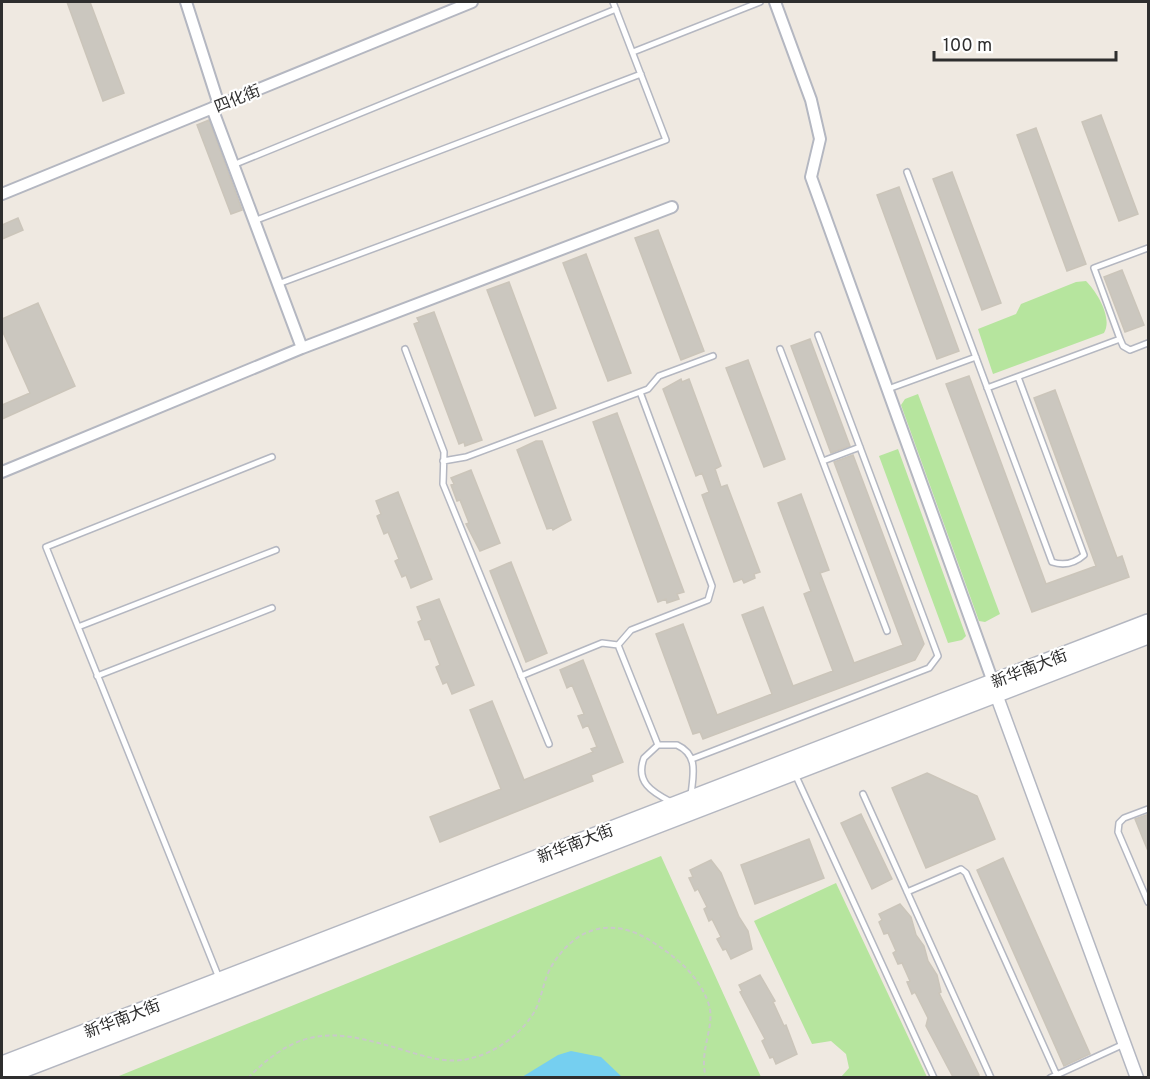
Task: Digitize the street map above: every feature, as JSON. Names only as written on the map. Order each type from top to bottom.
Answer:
[{"type":"main road","name":"新华南大街","points":[[2,1077],[794,772],[1149,622]]},
{"type":"main road","name":"新华南大街","points":[[2,1064],[691,798],[994,688],[1149,636]]},
{"type":"street","points":[[186,2],[233,165],[302,348]]},
{"type":"street","name":"四化街","points":[[2,194],[472,2]]},
{"type":"street","points":[[775,2],[811,100],[820,139],[811,177],[994,688],[1137,1077]]},
{"type":"street","points":[[2,472],[302,348],[672,207]]},
{"type":"lane","points":[[278,284],[666,140],[613,2]]},
{"type":"lane","points":[[633,52],[760,2]]},
{"type":"lane","points":[[233,165],[616,9]]},
{"type":"lane","points":[[254,221],[641,74]]},
{"type":"lane","points":[[908,172],[1052,562],[1062,565],[1078,560],[1084,555],[1018,377]]},
{"type":"lane","points":[[1149,248],[1094,268],[1123,346],[1131,350],[1149,343]]},
{"type":"lane","points":[[692,759],[929,668],[937,661],[938,656],[818,334]]},
{"type":"lane","points":[[987,388],[1120,339]]},
{"type":"lane","points":[[405,349],[444,452],[443,484],[549,744]]},
{"type":"lane","points":[[780,349],[887,631]]},
{"type":"lane","points":[[443,461],[466,457],[648,389],[659,376],[713,356]]},
{"type":"lane","points":[[888,389],[976,357]]},
{"type":"lane","points":[[618,645],[631,630],[708,600],[712,593],[712,586],[640,392]]},
{"type":"lane","points":[[823,461],[860,447]]},
{"type":"lane","points":[[220,980],[46,547],[272,457]]},
{"type":"lane","points":[[78,627],[276,550]]},
{"type":"lane","points":[[97,676],[272,608]]},
{"type":"lane","points":[[521,676],[602,643],[618,645]]},
{"type":"lane","points":[[618,645],[658,745]]},
{"type":"lane","points":[[675,804],[651,791],[642,779],[644,758],[658,745],[676,745],[692,759],[694,765],[691,798]]},
{"type":"lane","points":[[794,772],[934,1077]]},
{"type":"lane","points":[[863,795],[991,1077]]},
{"type":"lane","points":[[1149,809],[1124,818],[1119,823],[1118,832],[1149,902]]},
{"type":"lane","points":[[907,892],[961,869],[966,873],[1057,1076]]},
{"type":"lane","points":[[1050,1077],[1057,1076],[1124,1044]]},
{"type":"path","points":[[248,1077],[278,1051],[292,1043],[314,1036],[335,1034],[358,1037],[442,1060],[473,1058],[507,1041],[521,1029],[538,1006],[551,968],[564,950],[596,928],[607,926],[642,934],[683,964],[696,980],[709,1003],[710,1013],[702,1057],[706,1077]]},
{"type":"green space","points":[[1086,281],[1099,298],[1105,313],[1107,320],[1104,333],[993,374],[978,329],[1016,314],[1021,304],[1076,282]]},
{"type":"green space","points":[[918,394],[1000,614],[985,622],[979,621],[901,405],[905,399]]},
{"type":"green space","points":[[898,449],[966,636],[962,640],[948,643],[879,456]]},
{"type":"green space","points":[[661,856],[761,1077],[114,1078]]},
{"type":"green space","points":[[836,883],[927,1077],[841,1077],[849,1068],[846,1054],[831,1041],[812,1044],[754,921]]},
{"type":"water","points":[[571,1051],[601,1057],[622,1077],[522,1077],[558,1055]]},
{"type":"building","points":[[67,2],[90,2],[124,93],[103,101]]},
{"type":"building","points":[[1101,115],[1138,214],[1119,221],[1082,122]]},
{"type":"building","points":[[209,120],[242,210],[231,214],[197,125]]},
{"type":"building","points":[[1036,128],[1086,264],[1067,271],[1017,135]]},
{"type":"building","points":[[952,172],[1001,303],[982,310],[933,179]]},
{"type":"building","points":[[899,187],[959,351],[937,359],[877,195]]},
{"type":"building","points":[[18,218],[23,230],[2,239],[2,225]]},
{"type":"building","points":[[658,230],[704,351],[681,360],[635,238]]},
{"type":"building","points":[[586,254],[631,373],[608,381],[563,263]]},
{"type":"building","points":[[1122,270],[1144,325],[1125,332],[1104,277]]},
{"type":"building","points":[[509,282],[556,408],[535,416],[487,290]]},
{"type":"building","points":[[38,303],[75,386],[2,419],[2,405],[30,393],[2,330],[2,319]]},
{"type":"building","points":[[434,312],[482,440],[465,446],[464,442],[459,444],[414,324],[419,322],[417,318]]},
{"type":"building","points":[[810,339],[850,446],[831,453],[791,346]]},
{"type":"building","points":[[748,360],[785,459],[764,467],[726,368]]},
{"type":"building","points":[[969,376],[1046,584],[1096,566],[1034,398],[1055,390],[1117,558],[1122,556],[1129,577],[1032,612],[946,384]]},
{"type":"building","points":[[681,379],[682,382],[689,379],[721,466],[715,469],[721,487],[727,485],[760,572],[754,574],[755,578],[744,583],[742,579],[734,582],[702,495],[709,492],[702,473],[696,476],[663,389]]},
{"type":"building","points":[[617,413],[684,592],[677,594],[679,599],[667,603],[666,599],[658,602],[593,422]]},
{"type":"building","points":[[536,441],[542,441],[571,520],[553,530],[552,528],[547,529],[517,450]]},
{"type":"building","points":[[853,455],[924,644],[915,660],[703,739],[700,732],[693,734],[656,634],[683,624],[717,715],[772,694],[742,615],[763,607],[793,686],[833,671],[804,594],[811,591],[778,503],[801,494],[829,570],[820,573],[854,663],[903,645],[834,462]]},
{"type":"building","points":[[471,470],[500,543],[480,551],[466,524],[469,523],[460,500],[457,501],[451,485],[454,484],[451,478]]},
{"type":"building","points":[[398,492],[432,579],[411,588],[406,575],[402,577],[395,561],[399,559],[388,532],[384,534],[377,516],[381,514],[376,501]]},
{"type":"building","points":[[511,562],[547,653],[526,662],[490,571]]},
{"type":"building","points":[[439,599],[474,685],[452,694],[447,682],[443,684],[436,667],[440,665],[430,639],[425,640],[418,622],[422,620],[417,607]]},
{"type":"building","points":[[583,660],[623,762],[591,775],[593,781],[440,842],[430,817],[501,789],[470,710],[492,701],[524,780],[593,752],[591,749],[597,747],[588,725],[583,728],[578,716],[584,714],[572,685],[567,688],[560,670]]},
{"type":"building","points":[[927,773],[977,796],[995,839],[926,868],[892,788]]},
{"type":"building","points":[[861,814],[892,879],[872,889],[841,823]]},
{"type":"building","points":[[1149,814],[1149,851],[1148,851],[1135,819]]},
{"type":"building","points":[[809,839],[824,878],[755,904],[741,865]]},
{"type":"building","points":[[1003,858],[1090,1054],[1064,1066],[977,870]]},
{"type":"building","points":[[711,860],[721,873],[739,917],[748,931],[752,949],[731,959],[717,939],[721,937],[712,919],[709,921],[704,909],[707,907],[698,889],[695,891],[689,878],[693,877],[690,870]]},
{"type":"building","points":[[900,904],[911,917],[916,935],[924,946],[928,961],[937,975],[941,992],[939,993],[979,1075],[953,1077],[926,1026],[928,1018],[915,992],[912,994],[907,982],[910,981],[902,963],[898,964],[893,953],[896,951],[888,933],[884,934],[879,922],[882,920],[879,914]]},
{"type":"building","points":[[760,975],[775,1001],[773,1002],[784,1026],[786,1025],[797,1054],[776,1064],[773,1057],[770,1058],[762,1041],[765,1039],[740,992],[742,991],[739,985]]}]
